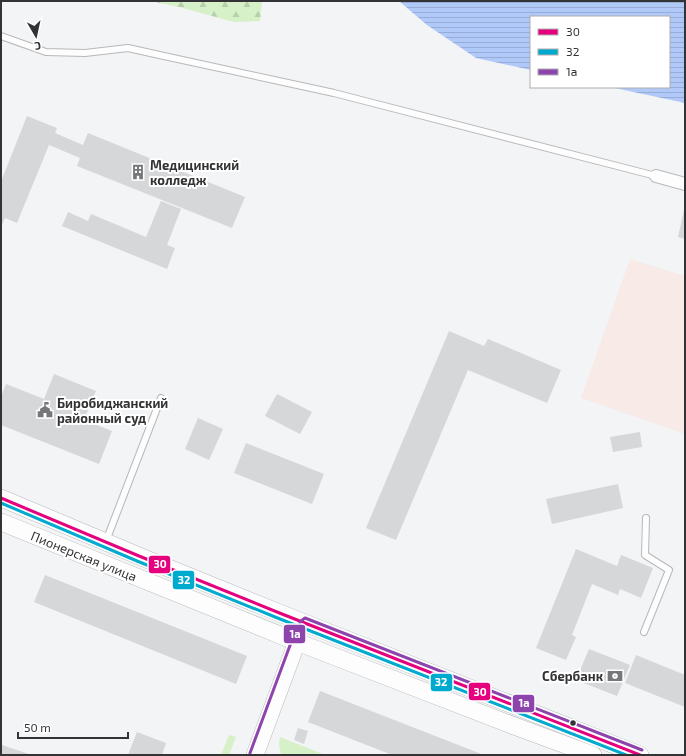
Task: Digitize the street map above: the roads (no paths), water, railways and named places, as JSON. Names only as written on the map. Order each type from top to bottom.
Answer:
[{"type":"main road","name":"Пионерская улица","points":[[1,498],[305,623],[640,755]]},
{"type":"main road","name":"Пионерская улица","points":[[1,522],[297,642],[593,755]]},
{"type":"main road","points":[[255,755],[297,642]]},
{"type":"street","points":[[656,176],[685,184]]},
{"type":"street","points":[[297,642],[305,623]]},
{"type":"lane","points":[[1,36],[46,52],[85,53],[128,48],[334,93],[656,176]]},
{"type":"lane","points":[[106,542],[160,398]]},
{"type":"lane","points":[[644,632],[668,570],[644,555],[646,518]]},
{"type":"water","points":[[399,1],[685,1],[685,103],[615,88],[670,88],[670,16],[530,16],[530,70],[476,58],[427,25]]},
{"type":"place","name":"Медицинский колледж","points":[[138,172]]},
{"type":"place","name":"Биробиджанский районный суд","points":[[45,410]]},
{"type":"place","name":"Сбербанк","points":[[615,676]]}]
